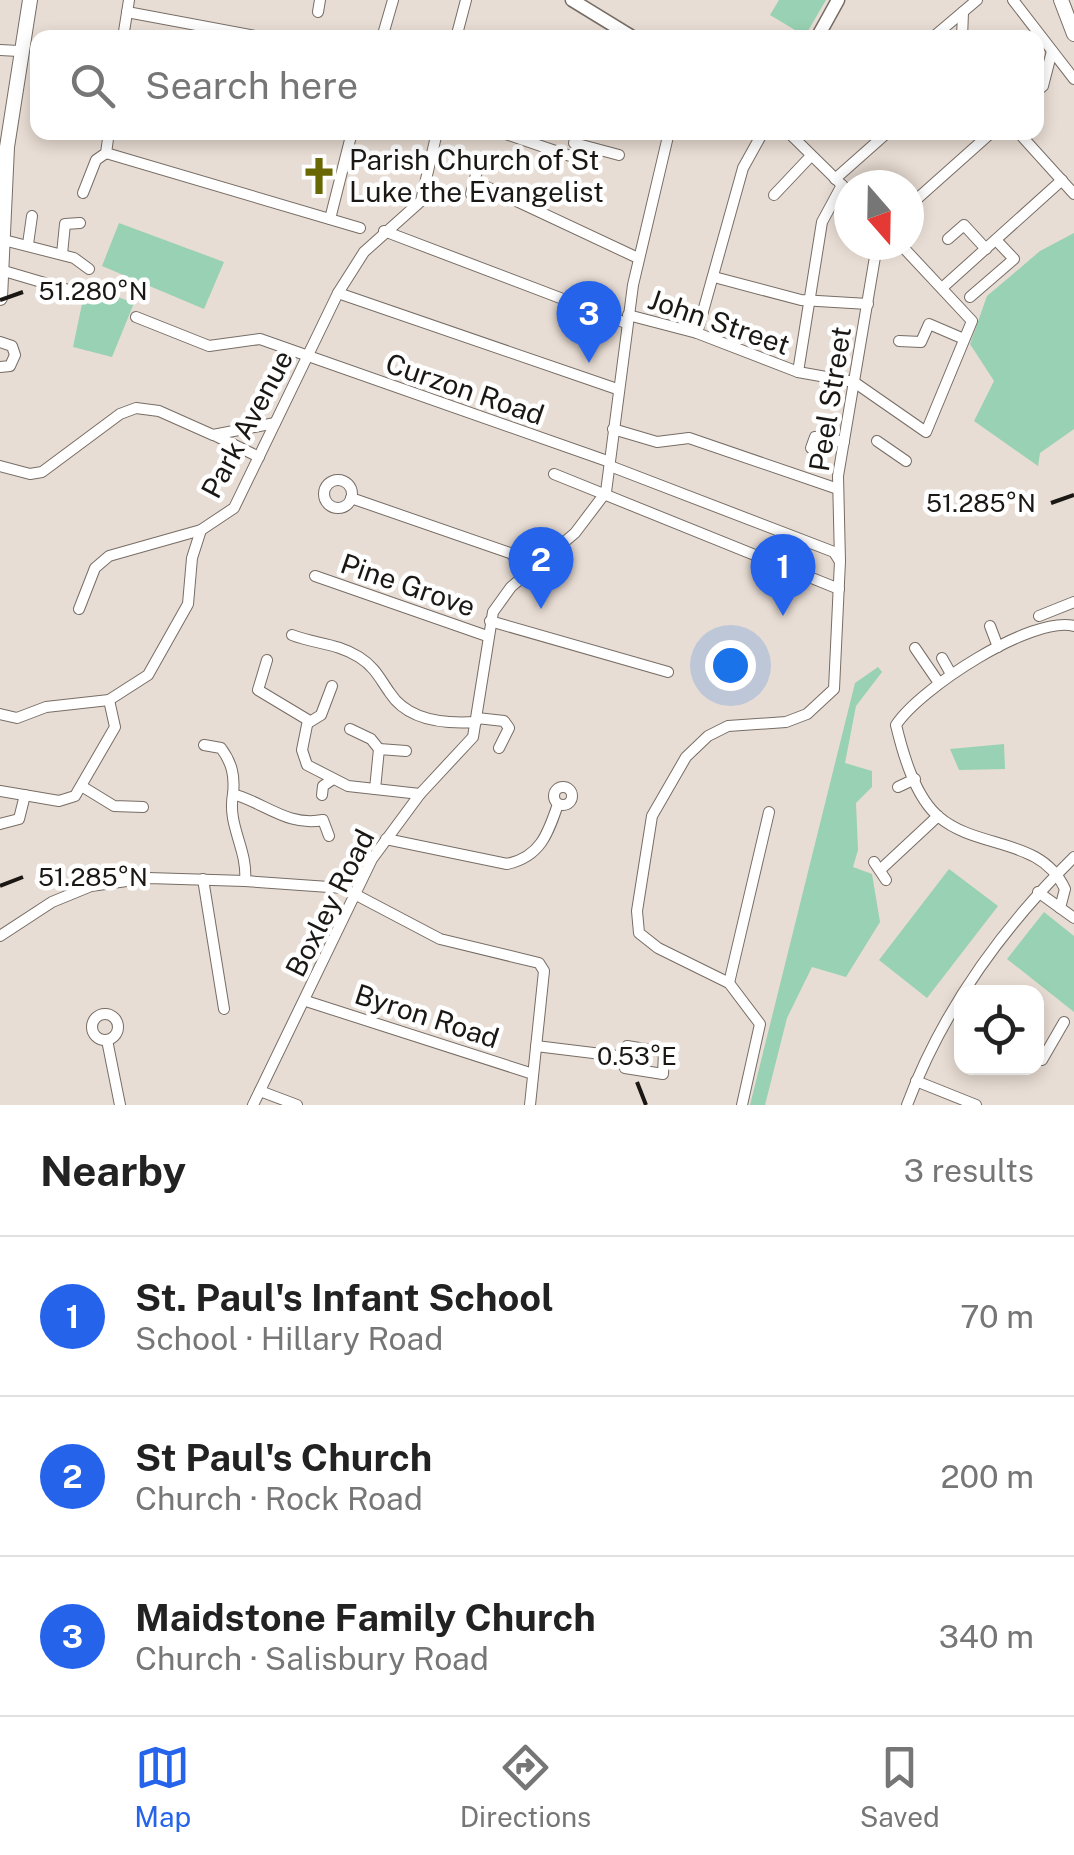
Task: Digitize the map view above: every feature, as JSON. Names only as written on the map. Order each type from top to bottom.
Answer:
[{"type":"highway","points":[[0,298],[7,147],[30,0]]},
{"type":"highway","points":[[1065,4],[1074,34]]},
{"type":"main road","points":[[572,0],[621,30]]},
{"type":"main road","points":[[821,30],[838,0]]},
{"type":"street","points":[[384,30],[393,0]]},
{"type":"street","points":[[458,30],[466,0]]},
{"type":"street","points":[[942,30],[977,0]]},
{"type":"street","points":[[1012,0],[1036,30]]},
{"type":"street","points":[[128,6],[216,30]]},
{"type":"street","points":[[962,30],[963,12]]},
{"type":"street","points":[[1044,41],[1074,79]]},
{"type":"street","points":[[0,50],[19,52]]},
{"type":"street","points":[[1044,82],[1052,51]]},
{"type":"street","points":[[84,194],[96,160],[106,153],[108,140]]},
{"type":"street","points":[[330,219],[350,140]]},
{"type":"street","name":"Park Avenue","points":[[79,608],[96,568],[109,556],[201,530],[234,508],[275,423],[312,360],[338,294],[364,252],[421,200],[435,140]]},
{"type":"street","points":[[523,140],[579,159]]},
{"type":"street","points":[[575,140],[574,143],[619,155]]},
{"type":"street","name":"Boxley Road","points":[[254,1105],[386,838],[473,736],[490,621],[511,587],[575,533],[606,492],[627,319],[666,140]]},
{"type":"street","points":[[696,333],[743,168],[759,140]]},
{"type":"street","points":[[794,140],[834,179]]},
{"type":"street","points":[[856,170],[881,140]]},
{"type":"street","points":[[924,193],[983,140]]},
{"type":"street","points":[[1025,140],[1074,194]]},
{"type":"street","points":[[106,153],[360,228]]},
{"type":"street","points":[[774,196],[809,158]]},
{"type":"street","points":[[478,167],[473,188],[638,258]]},
{"type":"street","points":[[942,288],[1062,180]]},
{"type":"street","points":[[798,372],[822,222],[834,200]]},
{"type":"street","points":[[28,244],[32,216]]},
{"type":"street","points":[[62,254],[66,224],[80,223]]},
{"type":"street","points":[[948,239],[964,225],[986,249]]},
{"type":"street","name":"John Street","points":[[384,231],[627,319],[696,333],[798,372],[854,382]]},
{"type":"street","points":[[3,239],[62,254],[85,262],[89,268]]},
{"type":"street","points":[[970,297],[1014,260],[996,240]]},
{"type":"street","name":"Peel Street","points":[[729,983],[658,948],[639,934],[637,911],[652,816],[678,769],[708,736],[728,726],[797,719],[827,698],[838,676],[838,490],[875,260]]},
{"type":"street","points":[[854,382],[926,432],[972,322],[915,260]]},
{"type":"street","points":[[3,273],[72,291]]},
{"type":"street","points":[[714,277],[808,300],[868,304]]},
{"type":"street","points":[[338,294],[618,389]]},
{"type":"street","name":"Curzon Road","points":[[136,317],[209,346],[260,339],[610,464],[834,552],[840,561]]},
{"type":"street","points":[[900,342],[921,342],[929,324],[964,339]]},
{"type":"street","points":[[0,342],[12,346],[16,355],[10,366],[0,367]]},
{"type":"street","points":[[0,466],[30,474],[42,472],[120,414],[136,408],[159,410],[258,457]]},
{"type":"street","points":[[213,435],[275,423]]},
{"type":"street","points":[[614,429],[657,442],[689,438],[838,490]]},
{"type":"street","points":[[811,448],[816,437],[844,442]]},
{"type":"street","points":[[877,441],[906,461]]},
{"type":"street","points":[[554,474],[840,589]]},
{"type":"street","points":[[351,498],[510,553],[532,571]]},
{"type":"street","points":[[0,714],[17,718],[46,706],[109,700],[148,675],[188,604],[192,558],[201,530]]},
{"type":"street","name":"Pine Grove","points":[[315,576],[487,636]]},
{"type":"street","points":[[1039,616],[1071,603],[1072,625],[998,647],[939,683],[908,707],[896,725],[903,756],[938,816],[1034,854],[1058,873],[1065,889],[1060,908]]},
{"type":"street","points":[[490,621],[668,672]]},
{"type":"street","points":[[990,626],[998,647]]},
{"type":"street","points":[[292,635],[325,641],[350,652],[378,672],[392,697],[420,718],[504,721],[508,728],[499,748]]},
{"type":"street","points":[[915,648],[939,683]]},
{"type":"street","points":[[942,658],[951,674]]},
{"type":"street","points":[[267,660],[258,690],[303,714],[308,723],[302,750],[308,765],[348,786],[420,794]]},
{"type":"street","points":[[308,723],[321,715],[332,686]]},
{"type":"street","points":[[0,791],[63,800],[83,786],[115,726],[109,700]]},
{"type":"street","points":[[350,729],[372,740],[379,749],[374,789]]},
{"type":"street","points":[[204,744],[221,748],[235,778],[230,814],[245,852],[245,881]]},
{"type":"street","points":[[379,749],[406,751]]},
{"type":"street","points":[[322,795],[323,786],[333,778]]},
{"type":"street","points":[[898,787],[915,779]]},
{"type":"street","points":[[83,786],[114,806],[143,807]]},
{"type":"street","points":[[234,794],[257,800],[289,819],[322,820],[329,836]]},
{"type":"street","points":[[0,824],[19,818],[25,795]]},
{"type":"street","points":[[386,838],[508,864],[526,860],[546,838],[558,804]]},
{"type":"street","points":[[742,1105],[760,1024],[729,983],[769,812]]},
{"type":"street","points":[[880,871],[938,816]]},
{"type":"street","points":[[907,1105],[948,1009],[1038,892],[1074,857]]},
{"type":"street","points":[[0,936],[52,902],[90,886],[135,879],[332,886],[440,939],[539,963],[544,970],[530,1105]]},
{"type":"street","points":[[203,879],[224,1010]]},
{"type":"street","points":[[1038,892],[1074,918]]},
{"type":"street","name":"Byron Road","points":[[306,1000],[533,1074]]},
{"type":"street","points":[[948,1009],[954,1011]]},
{"type":"street","points":[[1044,1048],[1064,1022]]},
{"type":"street","points":[[107,1040],[120,1105]]},
{"type":"street","points":[[536,1046],[626,1057]]},
{"type":"street","points":[[916,1081],[976,1105]]},
{"type":"street","points":[[260,1091],[297,1105]]},
{"type":"green space","points":[[779,0],[826,0],[808,30],[795,30],[770,15]]},
{"type":"green space","points":[[119,223],[224,262],[204,309],[102,266]]},
{"type":"green space","points":[[1074,233],[1074,429],[1040,453],[1038,466],[974,421],[994,381],[970,344],[987,296],[1040,251]]},
{"type":"green space","points":[[86,285],[134,303],[112,357],[73,347]]},
{"type":"green space","points":[[878,667],[882,672],[856,706],[845,763],[872,771],[872,787],[856,803],[858,850],[853,867],[872,874],[880,922],[846,977],[812,967],[787,1018],[765,1105],[750,1105],[855,683]]},
{"type":"green space","points":[[1004,744],[1005,769],[959,770],[950,749]]},
{"type":"green space","points":[[949,869],[998,906],[927,998],[879,960]]},
{"type":"green space","points":[[1044,912],[1074,936],[1074,1012],[1044,985],[1007,959]]},
{"type":"place","name":"Parish Church of St Luke the Evangelist","points":[[319,176]]},
{"type":"place","name":"Maidstone Family Church","points":[[589,363]]},
{"type":"place","name":"St Paul's Church","points":[[541,609]]},
{"type":"place","name":"St. Paul's Infant School","points":[[783,616]]}]
